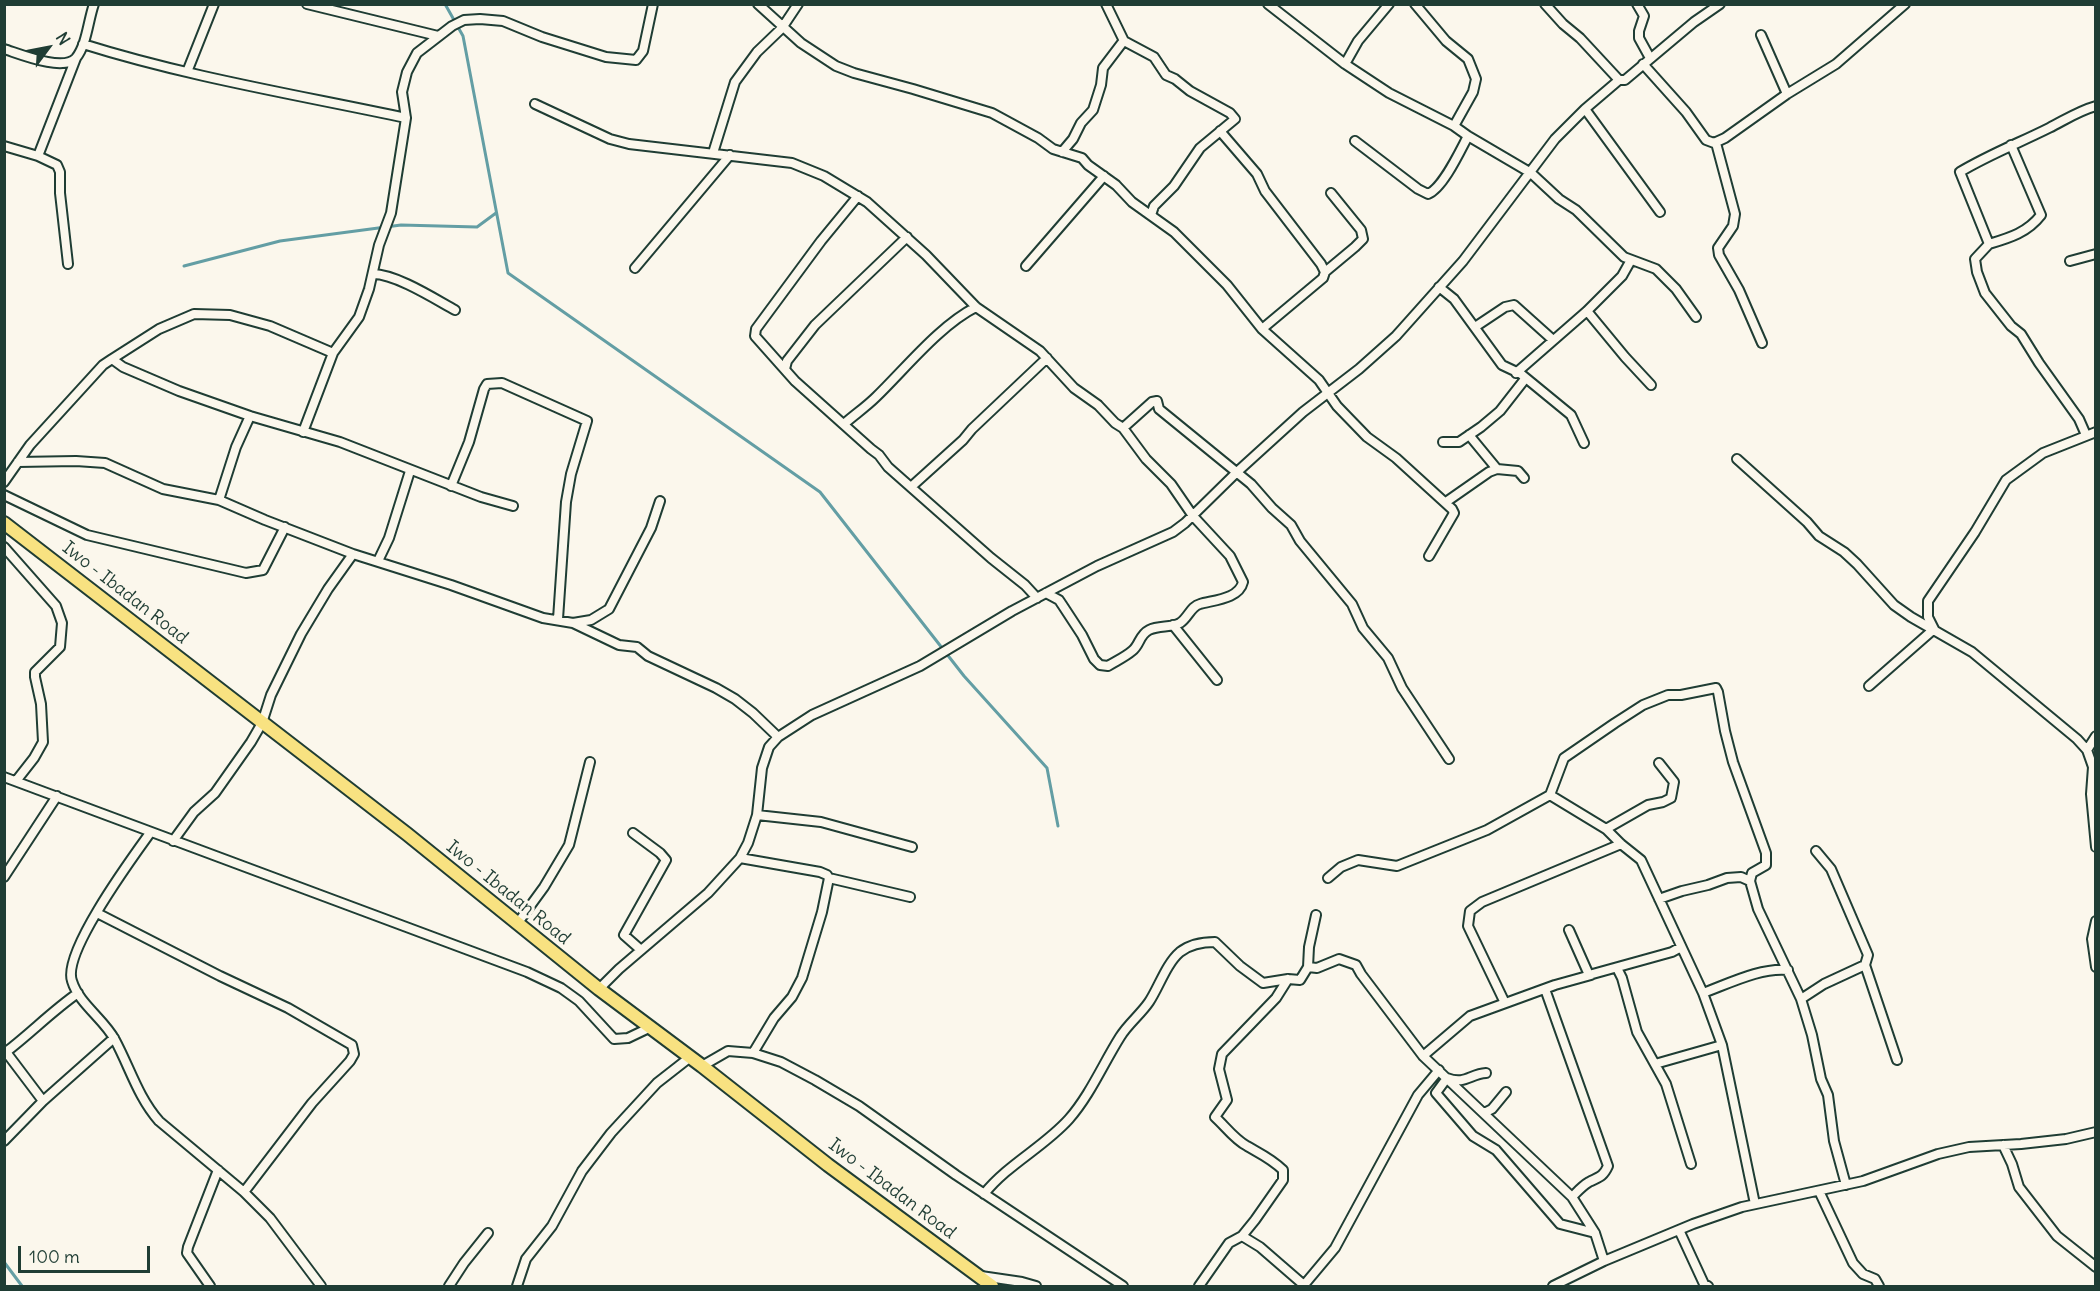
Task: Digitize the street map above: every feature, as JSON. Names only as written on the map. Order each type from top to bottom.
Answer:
[{"type":"main road","name":"Iwo - Ibadan Road","points":[[4,523],[407,834],[599,989],[828,1165],[991,1286]]},
{"type":"street","points":[[38,156],[83,44],[94,4]]},
{"type":"street","points":[[187,72],[214,4]]},
{"type":"street","points":[[307,4],[438,36]]},
{"type":"street","points":[[303,432],[333,352],[359,317],[366,302],[379,245],[391,213],[406,118],[402,92],[407,72],[417,53],[452,26],[464,20],[502,21],[542,38],[606,57],[632,61],[640,57],[643,51],[653,4]]},
{"type":"street","points":[[758,4],[782,28],[836,66],[992,113],[1062,152],[1082,158],[1132,202],[1174,232],[1227,285],[1262,329],[1319,380],[1337,406],[1367,437],[1396,458],[1425,486],[1446,502],[1454,513],[1430,556]]},
{"type":"street","points":[[713,153],[735,82],[757,52],[782,28],[798,4]]},
{"type":"street","points":[[1106,4],[1124,41],[1154,57],[1166,75],[1235,119],[1200,148],[1174,186],[1154,206],[1150,215]]},
{"type":"street","points":[[1268,4],[1345,64],[1389,93],[1454,126],[1531,173],[1559,199],[1576,210],[1624,257],[1656,269],[1676,289],[1696,317]]},
{"type":"street","points":[[1345,64],[1358,41],[1389,4]]},
{"type":"street","points":[[1415,4],[1446,41],[1468,59],[1476,79],[1473,92],[1454,126]]},
{"type":"street","points":[[1545,4],[1619,80]]},
{"type":"street","points":[[1637,4],[1644,16],[1639,38],[1650,58]]},
{"type":"street","points":[[599,989],[708,892],[740,858],[748,843],[757,815],[762,768],[769,747],[778,737],[812,715],[920,666],[1046,593],[1097,566],[1173,531],[1193,516],[1303,412],[1359,369],[1396,336],[1463,261],[1555,139],[1585,109],[1619,80],[1624,80],[1694,22],[1720,4]]},
{"type":"street","points":[[1716,143],[1787,94],[1836,64],[1905,4]]},
{"type":"street","points":[[1761,35],[1787,94]]},
{"type":"street","points":[[1062,152],[1073,139],[1081,123],[1093,110],[1101,85],[1103,68],[1124,41]]},
{"type":"street","points":[[83,44],[187,72],[406,118]]},
{"type":"street","points":[[4,49],[29,58],[60,64],[76,58]]},
{"type":"street","points":[[1643,64],[1686,112],[1706,140],[1716,143]]},
{"type":"street","points":[[535,104],[610,140],[658,149],[792,163],[824,176],[858,196],[927,255],[975,307],[1040,351],[1074,388],[1098,405],[1123,428],[1146,459],[1171,484],[1193,516],[1230,556],[1243,582],[1242,587],[1235,593],[1212,603],[1199,604],[1194,607],[1181,622],[1158,626],[1146,631],[1132,652],[1108,666],[1094,659],[1082,634],[1059,600],[1046,593]]},
{"type":"street","points":[[1989,244],[1960,172],[2078,111],[2096,106]]},
{"type":"street","points":[[1585,109],[1660,212]]},
{"type":"street","points":[[1220,131],[1257,174],[1265,191],[1325,272]]},
{"type":"street","points":[[1355,141],[1418,189],[1428,194],[1439,185],[1468,136]]},
{"type":"street","points":[[1716,143],[1735,214],[1733,226],[1718,249],[1719,255],[1739,290],[1762,343]]},
{"type":"street","points":[[2011,145],[2041,215],[2036,222],[2018,235],[1989,244],[1976,259],[1977,272],[1985,294],[2011,326],[2021,334],[2079,419],[2086,435]]},
{"type":"street","points":[[4,146],[38,156],[57,165],[60,172],[68,264]]},
{"type":"street","points":[[635,268],[730,155]]},
{"type":"street","points":[[1026,266],[1104,176]]},
{"type":"street","points":[[1262,329],[1323,278],[1325,272],[1363,239],[1361,230],[1331,194]]},
{"type":"street","points":[[858,196],[821,241],[756,329],[755,336],[795,381],[1037,598]]},
{"type":"street","points":[[785,369],[787,361],[815,325],[907,237]]},
{"type":"street","points":[[2070,261],[2096,254]]},
{"type":"street","points":[[1516,373],[1587,311],[1622,276],[1631,260]]},
{"type":"street","points":[[373,274],[382,274],[423,292],[455,310]]},
{"type":"street","points":[[1439,287],[1454,299],[1502,365],[1521,374],[1571,415],[1584,443]]},
{"type":"street","points":[[1475,327],[1504,307],[1514,305],[1553,340]]},
{"type":"street","points":[[844,424],[873,400],[964,312],[975,307]]},
{"type":"street","points":[[1587,311],[1651,386]]},
{"type":"street","points":[[4,482],[30,445],[103,365],[159,329],[194,314],[230,315],[270,326],[333,352]]},
{"type":"street","points":[[112,358],[123,367],[179,391],[250,416],[340,442],[482,498],[513,506]]},
{"type":"street","points":[[911,487],[1047,358]]},
{"type":"street","points":[[1443,442],[1459,442],[1469,435],[1500,411],[1525,379]]},
{"type":"street","points":[[451,486],[469,442],[487,384],[502,383],[587,421],[571,474],[566,502],[558,619]]},
{"type":"street","points":[[1123,428],[1152,402],[1157,401],[1159,409],[1251,484],[1291,525],[1300,541],[1352,604],[1363,628],[1388,658],[1402,688],[1449,759]]},
{"type":"street","points":[[219,500],[236,447],[250,416]]},
{"type":"street","points":[[1934,629],[1928,617],[1928,601],[1975,532],[2006,480],[2043,453],[2096,432]]},
{"type":"street","points":[[1469,435],[1497,469]]},
{"type":"street","points":[[1737,459],[1807,522],[1819,536],[1844,552],[1894,605],[1972,652],[2078,738],[2094,760],[2091,794],[2096,847]]},
{"type":"street","points":[[18,462],[76,460],[105,463],[163,489],[219,500],[246,513],[353,554],[543,618],[573,623],[619,645],[637,647],[648,656],[716,688],[744,706],[778,737]]},
{"type":"street","points":[[1446,502],[1497,469],[1518,471],[1524,478]]},
{"type":"street","points":[[378,561],[389,538],[410,471]]},
{"type":"street","points":[[4,495],[87,535],[246,573],[262,570],[285,527]]},
{"type":"street","points":[[573,623],[591,620],[609,609],[651,528],[660,501]]},
{"type":"street","points":[[4,547],[56,606],[62,623],[60,647],[35,672],[34,677],[41,704],[43,742],[16,781]]},
{"type":"street","points":[[173,841],[194,812],[215,793],[262,723],[271,695],[301,634],[328,589],[353,554]]},
{"type":"street","points":[[1173,625],[1217,680]]},
{"type":"street","points":[[1869,686],[1934,629]]},
{"type":"street","points":[[1328,878],[1341,867],[1359,860],[1397,866],[1487,830],[1550,795],[1564,758],[1643,705],[1668,694],[1681,695],[1716,688],[1734,762],[1766,853],[1767,865],[1752,873],[1750,881],[1758,909],[1801,999],[1812,1035],[1821,1079],[1828,1095],[1834,1141],[1846,1185]]},
{"type":"street","points":[[2087,750],[2096,736]]},
{"type":"street","points":[[517,924],[544,887],[569,845],[590,762]]},
{"type":"street","points":[[1606,829],[1648,805],[1671,798],[1674,782],[1659,763]]},
{"type":"street","points":[[4,777],[527,972],[561,988],[579,1001],[615,1039],[628,1038],[651,1027]]},
{"type":"street","points":[[1550,795],[1606,829],[1641,860],[1703,993],[1722,1045],[1755,1204]]},
{"type":"street","points":[[4,877],[57,796]]},
{"type":"street","points":[[757,815],[821,822],[912,847]]},
{"type":"street","points":[[150,833],[97,912],[77,949],[70,976],[78,993],[114,1038],[135,1085],[150,1111],[244,1192],[270,1218],[321,1287]]},
{"type":"street","points":[[633,833],[666,860],[624,935],[641,950]]},
{"type":"street","points":[[1505,1004],[1468,926],[1470,911],[1482,902],[1621,844]]},
{"type":"street","points":[[1816,851],[1831,869],[1855,928],[1866,946],[1868,955],[1865,965],[1897,1060]]},
{"type":"street","points":[[740,858],[820,872],[829,878],[910,897]]},
{"type":"street","points":[[1659,899],[1727,878],[1741,877],[1750,881]]},
{"type":"street","points":[[753,1053],[774,1018],[792,997],[802,978],[822,912],[829,878]]},
{"type":"street","points":[[97,912],[220,976],[288,1008],[352,1045],[354,1054],[350,1061],[312,1103],[244,1192]]},
{"type":"street","points":[[984,1194],[996,1179],[1068,1120],[1130,1022],[1148,1004],[1174,958],[1183,950],[1215,942],[1240,966],[1263,983],[1288,979],[1300,980],[1308,967],[1308,947],[1316,915]]},
{"type":"street","points":[[2096,921],[2092,939],[2096,966]]},
{"type":"street","points":[[1569,930],[1587,973],[1591,975]]},
{"type":"street","points":[[1423,1056],[1470,1016],[1545,989],[1681,948]]},
{"type":"street","points":[[1308,967],[1317,968],[1339,959],[1356,965],[1423,1056],[1572,1197],[1596,1233],[1604,1261]]},
{"type":"street","points":[[1801,999],[1824,984],[1865,965]]},
{"type":"street","points":[[1617,968],[1637,1032],[1666,1084],[1691,1164]]},
{"type":"street","points":[[1703,993],[1770,970],[1788,970]]},
{"type":"street","points":[[1199,1287],[1229,1243],[1242,1236],[1256,1220],[1282,1180],[1283,1170],[1276,1163],[1258,1150],[1246,1146],[1215,1116],[1227,1100],[1219,1069],[1222,1054],[1276,998],[1288,979]]},
{"type":"street","points":[[1545,989],[1608,1166],[1604,1175],[1589,1182],[1572,1197]]},
{"type":"street","points":[[43,1101],[5,1051],[58,1006],[78,993]]},
{"type":"street","points":[[4,1141],[43,1101],[114,1038]]},
{"type":"street","points":[[1655,1064],[1722,1045]]},
{"type":"street","points":[[702,1066],[728,1051],[753,1053],[789,1067],[859,1106],[984,1194],[1123,1287]]},
{"type":"street","points":[[517,1287],[526,1259],[552,1226],[589,1161],[611,1133],[657,1083],[689,1058]]},
{"type":"street","points":[[1242,1236],[1260,1247],[1304,1286],[1335,1248],[1418,1095],[1439,1070]]},
{"type":"street","points":[[1447,1078],[1464,1081],[1486,1073]]},
{"type":"street","points":[[1447,1078],[1436,1093],[1473,1136],[1496,1150],[1560,1224],[1596,1233]]},
{"type":"street","points":[[1484,1113],[1492,1109],[1506,1092]]},
{"type":"street","points":[[1553,1287],[1604,1261],[1679,1230],[1755,1204],[1863,1182],[1938,1154],[1969,1147],[2066,1139],[2096,1132]]},
{"type":"street","points":[[2003,1145],[2013,1164],[2019,1188],[2057,1236],[2096,1267]]},
{"type":"street","points":[[210,1287],[188,1253],[188,1247],[218,1170]]},
{"type":"street","points":[[1819,1191],[1853,1263],[1863,1274],[1875,1279],[1879,1287]]},
{"type":"street","points":[[1679,1230],[1704,1284],[1708,1287]]},
{"type":"street","points":[[449,1287],[464,1263],[488,1233]]},
{"type":"street","points":[[977,1275],[1022,1281],[1036,1287]]},
{"type":"waterway","points":[[445,4],[463,36],[508,273],[820,492],[964,676],[1047,768],[1058,826]]},
{"type":"waterway","points":[[184,266],[280,241],[401,225],[477,227],[496,213]]},
{"type":"waterway","points":[[4,1262],[22,1286]]}]
